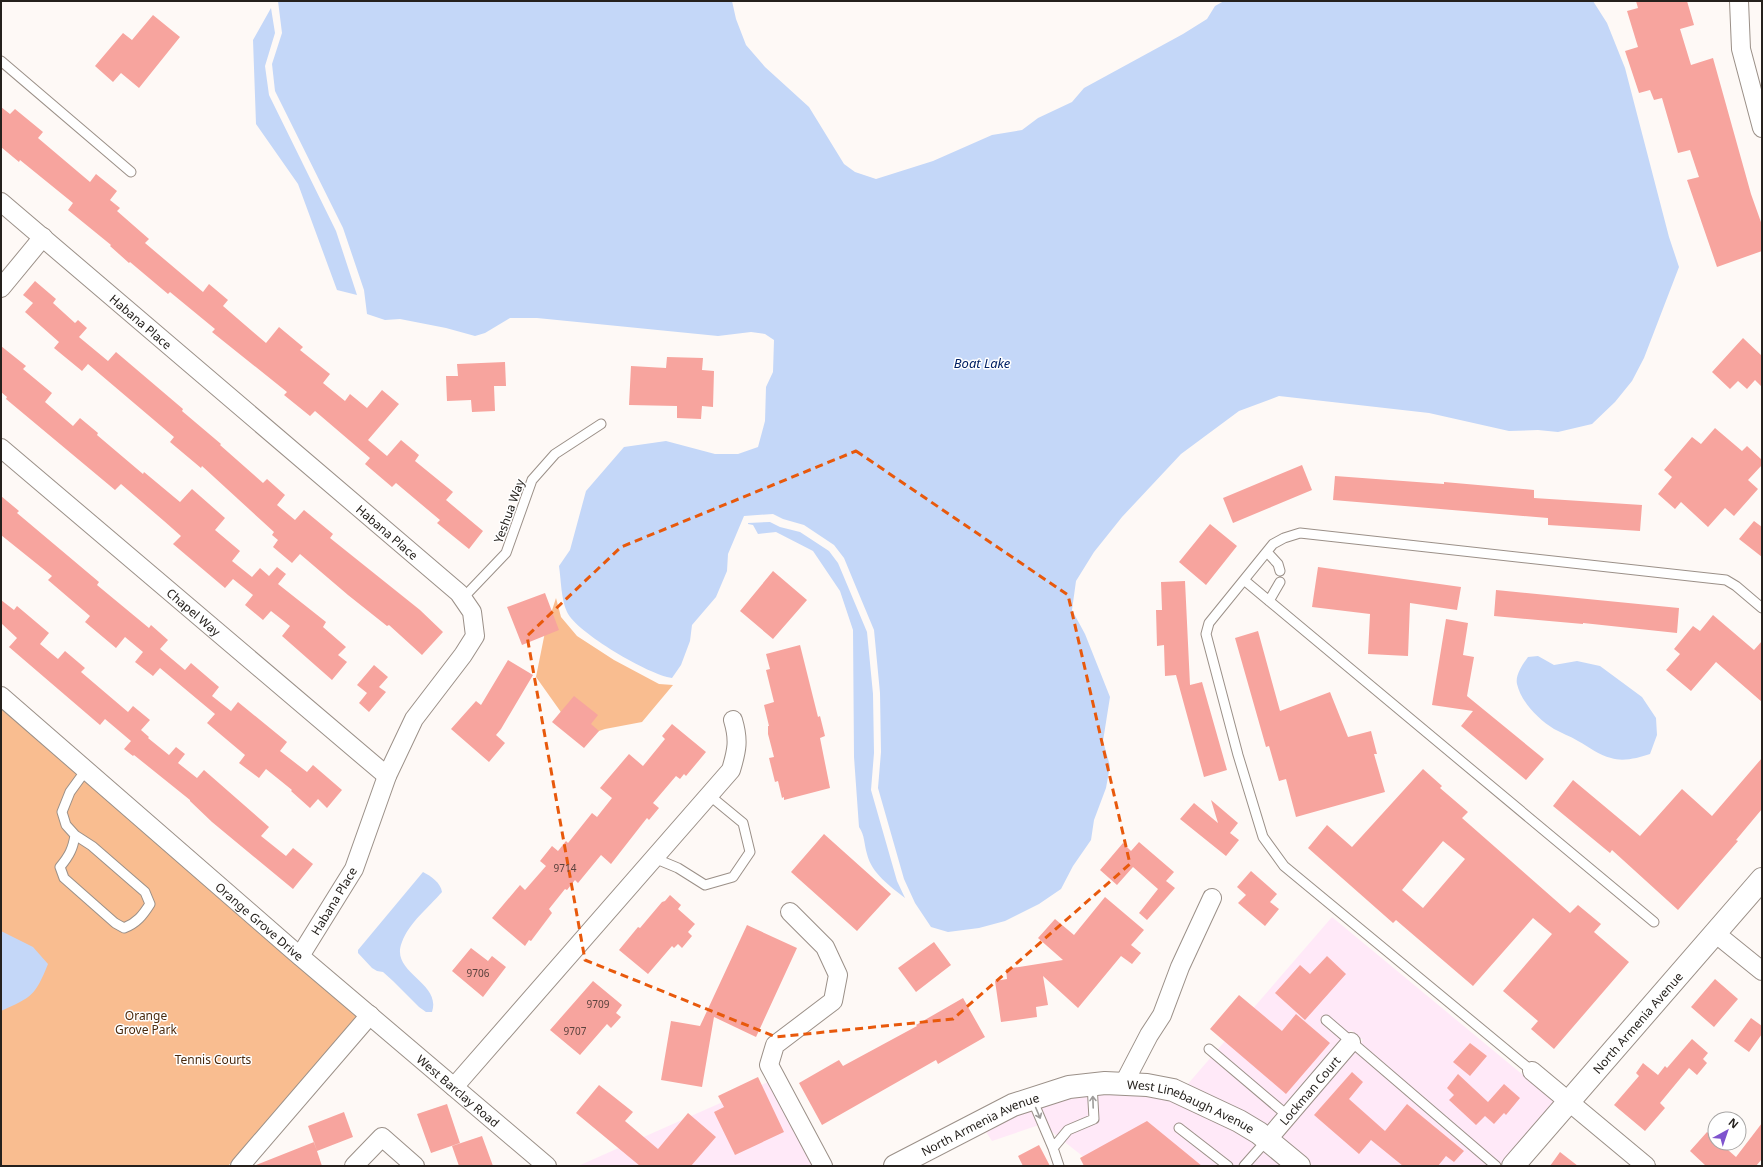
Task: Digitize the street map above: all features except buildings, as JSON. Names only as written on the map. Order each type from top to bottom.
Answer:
[{"type":"main road","name":"North Armenia Avenue","points":[[1514,1166],[1762,878]]},
{"type":"main road","name":"West Linebaugh Avenue","points":[[1068,1087],[1092,1084],[1124,1083],[1147,1085],[1173,1090],[1239,1121],[1268,1139],[1292,1164]]},
{"type":"main road","name":"North Armenia Avenue","points":[[895,1166],[1013,1105],[1068,1087]]},
{"type":"street","points":[[1739,1],[1741,49],[1762,128]]},
{"type":"street","name":"Habana Place","points":[[1,202],[459,593],[472,612],[475,636],[464,656],[414,719],[387,776],[354,869],[300,956]]},
{"type":"street","points":[[1,288],[43,237]]},
{"type":"street","name":"Chapel Way","points":[[1,448],[387,776]]},
{"type":"street","name":"Orange Grove Drive","points":[[1,696],[370,1015]]},
{"type":"street","points":[[454,1087],[731,770],[737,750],[737,732],[733,720]]},
{"type":"street","points":[[1124,1083],[1149,1034],[1162,1015],[1180,967],[1212,898]]},
{"type":"street","points":[[790,912],[825,947],[838,975],[833,1001],[775,1045],[769,1065],[823,1166]]},
{"type":"street","points":[[1716,933],[1762,971]]},
{"type":"street","points":[[240,1166],[370,1015]]},
{"type":"street","name":"West Barclay Road","points":[[370,1015],[547,1166]]},
{"type":"street","name":"Lockman Court","points":[[1268,1139],[1351,1042]]},
{"type":"street","points":[[1532,1071],[1646,1166]]},
{"type":"street","points":[[354,1166],[382,1137],[415,1166]]},
{"type":"lane","points":[[1,62],[130,172]]},
{"type":"lane","name":"Yeshua Way","points":[[463,598],[506,553],[532,480],[555,454],[601,424]]},
{"type":"lane","points":[[1532,1071],[1284,866],[1263,837],[1238,755],[1206,634],[1209,623],[1273,544],[1284,538],[1300,533],[1726,580],[1736,586],[1762,608]]},
{"type":"lane","points":[[1267,552],[1278,564],[1280,571]]},
{"type":"lane","points":[[1244,580],[1654,922]]},
{"type":"lane","points":[[1270,601],[1280,582]]},
{"type":"lane","points":[[75,835],[73,847],[69,856],[60,867],[64,878],[115,923],[124,928],[134,924],[150,904],[145,892],[92,846],[75,835],[66,825],[62,812],[70,792],[86,770]]},
{"type":"lane","points":[[654,858],[678,868],[705,885],[734,877],[750,852],[743,823],[709,795]]},
{"type":"lane","points":[[1326,1020],[1496,1166]]},
{"type":"lane","points":[[1209,1049],[1288,1116]]},
{"type":"lane","points":[[1053,1148],[1068,1130],[1094,1119],[1092,1084]]},
{"type":"lane","points":[[1032,1099],[1059,1166]]},
{"type":"lane","points":[[1179,1128],[1228,1166]]},
{"type":"lane","points":[[1244,1166],[1268,1139]]},
{"type":"highlighted area","points":[[856,451],[1068,595],[1130,864],[953,1019],[776,1037],[585,960],[527,636],[621,547]]},
{"type":"shaded area","points":[[1332,917],[1558,1104],[1501,1166],[1313,1166],[1280,1138],[1363,1040],[1351,1030],[1267,1128],[1187,1085]]},
{"type":"shaded area","points":[[768,1082],[813,1166],[578,1166]]},
{"type":"shaded area","points":[[1128,1092],[1170,1098],[1234,1129],[1263,1147],[1285,1166],[1095,1166],[1042,1124],[992,1141],[984,1129],[1015,1113],[1069,1095]]},
{"type":"green space","points":[[556,598],[561,617],[577,636],[614,660],[659,684],[673,685],[642,722],[596,732],[563,715],[536,677],[545,632]]},
{"type":"green space","name":"Orange Grove Park","points":[[1,707],[358,1015],[228,1166],[1,1166]]},
{"type":"water","name":"Boat Lake","points":[[278,1],[732,1],[736,19],[746,45],[765,67],[809,107],[844,164],[855,172],[876,179],[933,161],[992,135],[1022,130],[1038,118],[1072,102],[1084,88],[1183,34],[1207,19],[1215,6],[1224,1],[1593,1],[1607,23],[1625,68],[1669,237],[1679,267],[1644,358],[1632,381],[1615,402],[1592,424],[1558,432],[1538,430],[1509,431],[1429,413],[1279,396],[1239,411],[1181,454],[1122,517],[1094,552],[1076,581],[1072,610],[1085,634],[1110,697],[1103,741],[1110,766],[1106,788],[1094,820],[1091,840],[1073,866],[1061,889],[1039,904],[1005,921],[979,928],[948,932],[931,927],[915,903],[904,879],[878,788],[881,752],[880,693],[874,630],[844,558],[834,545],[804,525],[783,519],[773,514],[744,516],[728,554],[727,571],[716,597],[692,625],[690,641],[681,665],[672,678],[647,669],[615,652],[584,631],[573,621],[565,607],[562,596],[559,566],[570,550],[586,491],[624,447],[666,441],[715,454],[738,454],[758,447],[765,421],[766,387],[773,372],[774,340],[765,334],[751,332],[718,336],[537,318],[510,318],[485,333],[475,336],[446,328],[400,319],[385,320],[367,314],[364,290],[343,228],[275,91],[272,64],[282,33]]},
{"type":"water","points":[[271,8],[275,33],[265,66],[269,95],[336,231],[357,295],[337,290],[298,184],[256,124],[253,40]]},
{"type":"water","points":[[770,522],[780,527],[800,532],[829,551],[838,563],[867,632],[873,694],[874,753],[871,790],[897,881],[905,898],[882,879],[873,868],[869,861],[859,827],[854,757],[853,630],[840,591],[813,551],[776,532],[758,534],[753,525],[748,524]]},
{"type":"water","points":[[1538,656],[1554,665],[1577,661],[1600,666],[1642,697],[1656,718],[1657,735],[1650,754],[1625,760],[1607,757],[1542,721],[1531,710],[1522,697],[1517,684],[1517,677],[1528,657]]},
{"type":"water","points":[[423,872],[438,883],[442,892],[409,928],[402,942],[400,953],[408,970],[430,993],[433,1002],[432,1012],[426,1012],[419,1007],[383,972],[372,968],[358,953],[358,950]]},
{"type":"water","points":[[1,931],[33,947],[48,964],[40,983],[31,994],[20,1002],[1,1011]]},
{"type":"park label","name":"Tennis Courts","points":[[213,1059]]}]
